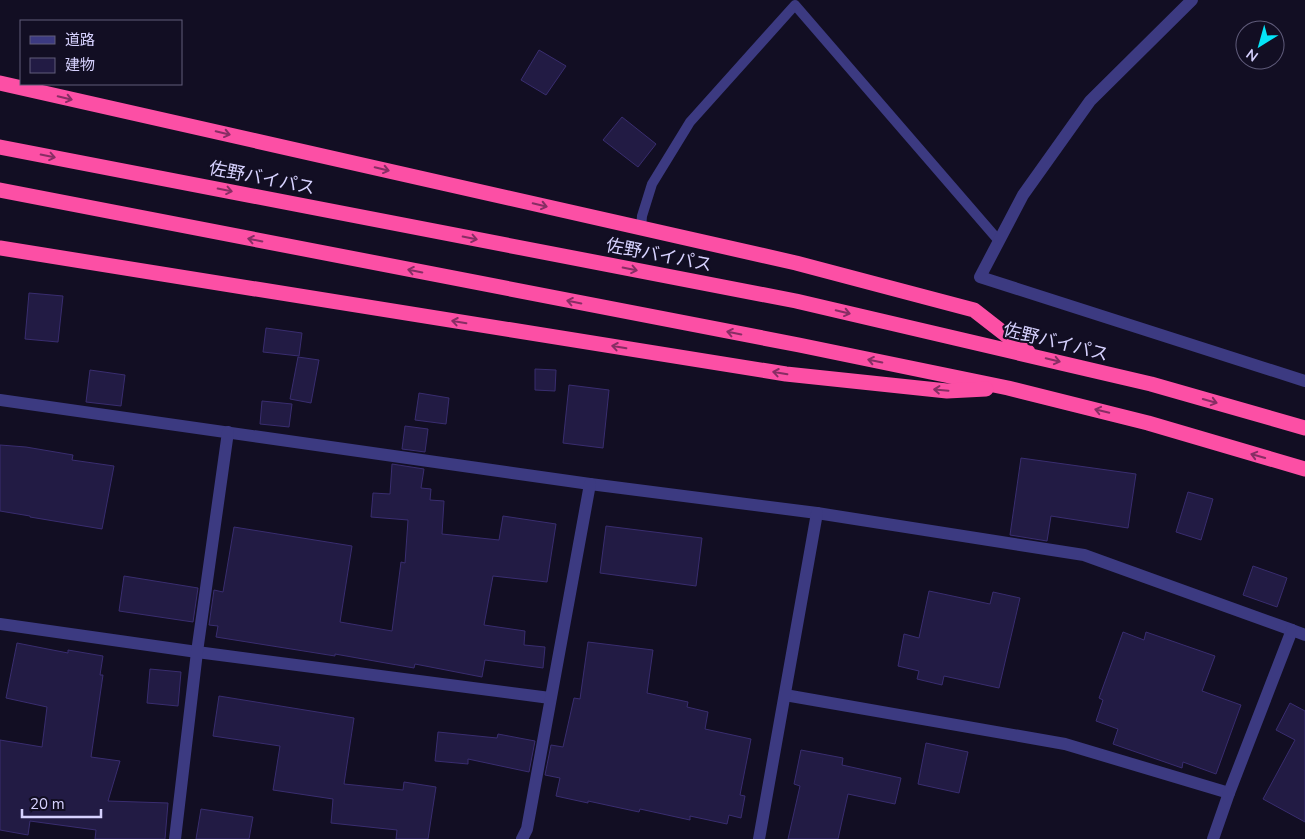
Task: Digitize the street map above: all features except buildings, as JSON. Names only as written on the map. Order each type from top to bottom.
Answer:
[{"type":"highway","points":[[0,83],[796,263],[974,310],[1032,355]]},
{"type":"highway","name":"佐野バイパス","points":[[0,146],[796,301],[1151,384],[1305,428]]},
{"type":"highway","points":[[0,190],[799,345],[1008,388],[1148,423],[1305,469]]},
{"type":"highway","points":[[0,248],[786,374],[947,391],[1008,388]]},
{"type":"street","points":[[1192,0],[1090,101],[1023,195],[980,277],[1305,381]]},
{"type":"street","points":[[0,400],[590,484],[818,513],[1084,555],[1305,636]]},
{"type":"street","points":[[175,839],[197,652],[228,432]]},
{"type":"street","points":[[522,839],[528,829],[550,698],[590,484]]},
{"type":"street","points":[[759,839],[818,513]]},
{"type":"street","points":[[0,624],[550,698]]},
{"type":"street","points":[[1213,839],[1292,630]]},
{"type":"street","points":[[785,695],[1065,744],[1229,793]]},
{"type":"lane","points":[[641,228],[642,216],[652,184],[690,122],[798,2],[999,241]]}]
